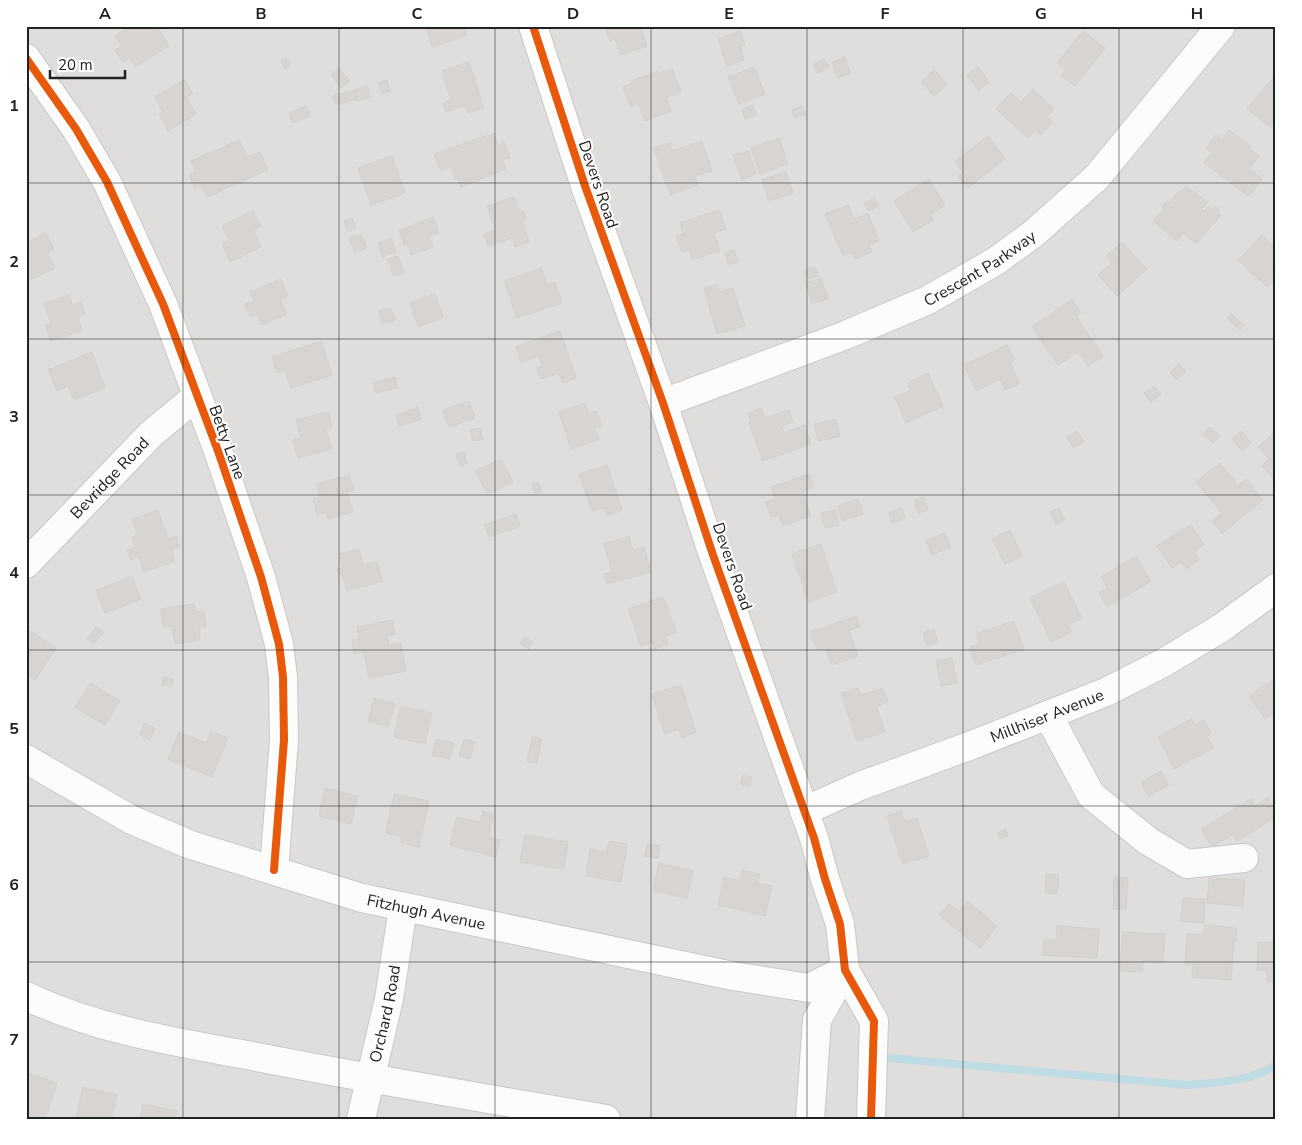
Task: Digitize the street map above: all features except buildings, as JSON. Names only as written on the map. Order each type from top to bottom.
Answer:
[{"type":"street","name":"Devers Road","points":[[533,26],[585,186],[663,402],[713,555],[804,811],[840,924],[845,970],[874,1021],[871,1119]]},
{"type":"street","name":"Crescent Parkway","points":[[663,402],[846,335],[928,300],[996,262],[1033,234],[1098,177],[1221,26]]},
{"type":"street","name":"Betty Lane","points":[[26,58],[76,129],[107,182],[163,304],[261,577],[279,644],[283,677],[284,740],[274,870]]},
{"type":"street","name":"Bevridge Road","points":[[26,564],[151,434],[197,396]]},
{"type":"street","name":"Millhiser Avenue","points":[[804,811],[860,786],[972,745],[1106,692],[1162,663],[1221,628],[1276,588]]},
{"type":"street","points":[[1048,715],[1091,795],[1148,841],[1187,864],[1244,858]]},
{"type":"street","name":"Fitzhugh Avenue","points":[[26,759],[132,820],[191,845],[362,898],[733,976],[809,988],[845,970]]},
{"type":"street","name":"Orchard Road","points":[[361,1119],[389,999],[403,908]]},
{"type":"street","points":[[810,1119],[817,1020],[845,970]]},
{"type":"street","points":[[26,996],[81,1018],[139,1034],[370,1080],[606,1119]]},
{"type":"shaded area","points":[[26,26],[1276,26],[1276,1119],[26,1119]]},
{"type":"waterway","points":[[889,1058],[1188,1085],[1244,1078],[1266,1071],[1276,1065]]},
{"type":"cycle path","points":[[533,26],[585,186],[663,403],[713,555],[814,838],[840,924],[845,970],[874,1021],[871,1119]]},
{"type":"cycle path","points":[[26,58],[76,129],[107,182],[163,304],[218,451],[261,577],[279,644],[283,677],[284,740],[274,870]]}]
